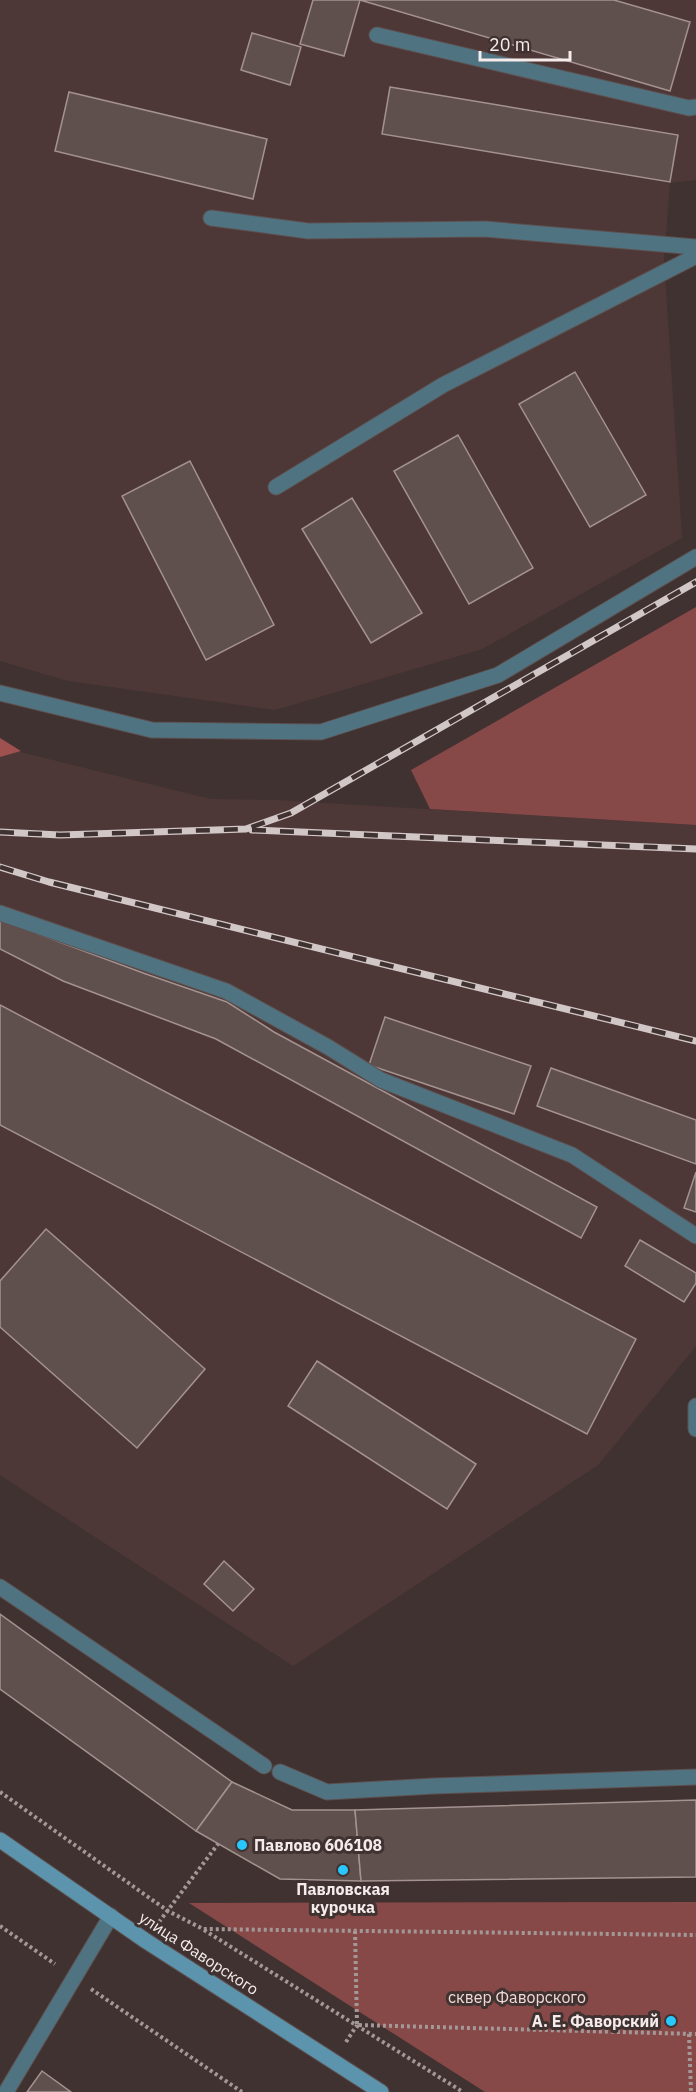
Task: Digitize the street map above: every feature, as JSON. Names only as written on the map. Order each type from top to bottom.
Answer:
[{"type":"street","points":[[377,34],[689,108],[696,107]]},
{"type":"street","points":[[211,218],[308,231],[485,229],[696,247]]},
{"type":"street","points":[[276,487],[443,385],[696,256]]},
{"type":"street","points":[[0,693],[152,730],[321,732],[498,675],[696,557]]},
{"type":"street","points":[[0,913],[226,991],[328,1047],[381,1080],[572,1155],[696,1236]]},
{"type":"street","points":[[696,1406],[696,1429]]},
{"type":"street","points":[[0,1587],[264,1766]]},
{"type":"street","points":[[280,1772],[327,1792],[696,1777]]},
{"type":"street","name":"улица Фаворского","points":[[0,1840],[146,1941],[381,2092]]},
{"type":"street","points":[[6,2092],[73,1976],[111,1916]]},
{"type":"path","points":[[0,1792],[168,1911],[203,1929],[463,2092]]},
{"type":"path","points":[[146,1941],[219,1844]]},
{"type":"path","points":[[0,1926],[242,2092]]},
{"type":"path","points":[[203,1929],[696,1935]]},
{"type":"path","points":[[355,1931],[357,2025]]},
{"type":"path","points":[[357,2025],[696,2034]]},
{"type":"path","points":[[689,2034],[692,2092]]},
{"type":"shaded area","points":[[0,0],[696,0],[696,180],[670,183],[664,260],[682,538],[482,649],[275,710],[68,681],[0,661]]},
{"type":"shaded area","points":[[0,738],[21,751],[0,757]]},
{"type":"shaded area","points":[[0,747],[210,799],[274,800],[696,825],[696,1346],[598,1465],[293,1666],[0,1475]]},
{"type":"green space","points":[[696,607],[696,825],[430,809],[411,770]]},
{"type":"green space","name":"сквер Фаворского","points":[[696,1902],[696,2092],[485,2092],[189,1903]]},
{"type":"building","points":[[313,0],[360,0],[344,56],[300,44]]},
{"type":"building","points":[[360,0],[614,0],[690,22],[670,91]]},
{"type":"building","points":[[252,33],[301,47],[290,85],[241,70]]},
{"type":"building","points":[[390,87],[678,135],[670,182],[382,134]]},
{"type":"building","points":[[69,92],[267,139],[253,199],[55,151]]},
{"type":"building","points":[[575,372],[646,495],[590,527],[519,404]]},
{"type":"building","points":[[458,435],[533,568],[469,604],[394,471]]},
{"type":"building","points":[[190,461],[274,625],[206,660],[122,496]]},
{"type":"building","points":[[352,498],[422,613],[371,643],[302,529]]},
{"type":"building","points":[[0,920],[227,1002],[274,1032],[597,1207],[581,1238],[216,1039],[63,981],[0,949]]},
{"type":"building","points":[[0,1005],[636,1339],[587,1434],[0,1125]]},
{"type":"building","points":[[385,1017],[531,1066],[514,1114],[369,1065]]},
{"type":"building","points":[[551,1068],[696,1120],[696,1164],[537,1106]]},
{"type":"building","points":[[696,1172],[696,1212],[684,1208]]},
{"type":"building","points":[[46,1229],[205,1369],[137,1448],[0,1327],[0,1281]]},
{"type":"building","points":[[640,1240],[696,1273],[696,1283],[684,1302],[625,1266]]},
{"type":"building","points":[[317,1361],[476,1464],[447,1509],[288,1406]]},
{"type":"building","points":[[224,1561],[254,1589],[233,1611],[204,1584]]},
{"type":"building","points":[[0,1614],[232,1782],[196,1831],[0,1689]]},
{"type":"building","points":[[232,1782],[292,1810],[355,1810],[361,1881],[280,1879],[196,1831]]},
{"type":"building","points":[[696,1800],[696,1877],[361,1881],[355,1810]]},
{"type":"building","points":[[42,2071],[71,2092],[27,2092]]},
{"type":"railway","points":[[0,832],[60,835],[246,829],[291,813],[696,582]]},
{"type":"railway","points":[[252,830],[696,849]]},
{"type":"railway","points":[[0,867],[49,882],[696,1041]]},
{"type":"place","name":"Павлово 606108","points":[[242,1845]]},
{"type":"place","name":"Павловская курочка","points":[[343,1870]]},
{"type":"place","name":"А. Е. Фаворский","points":[[671,2021]]}]
